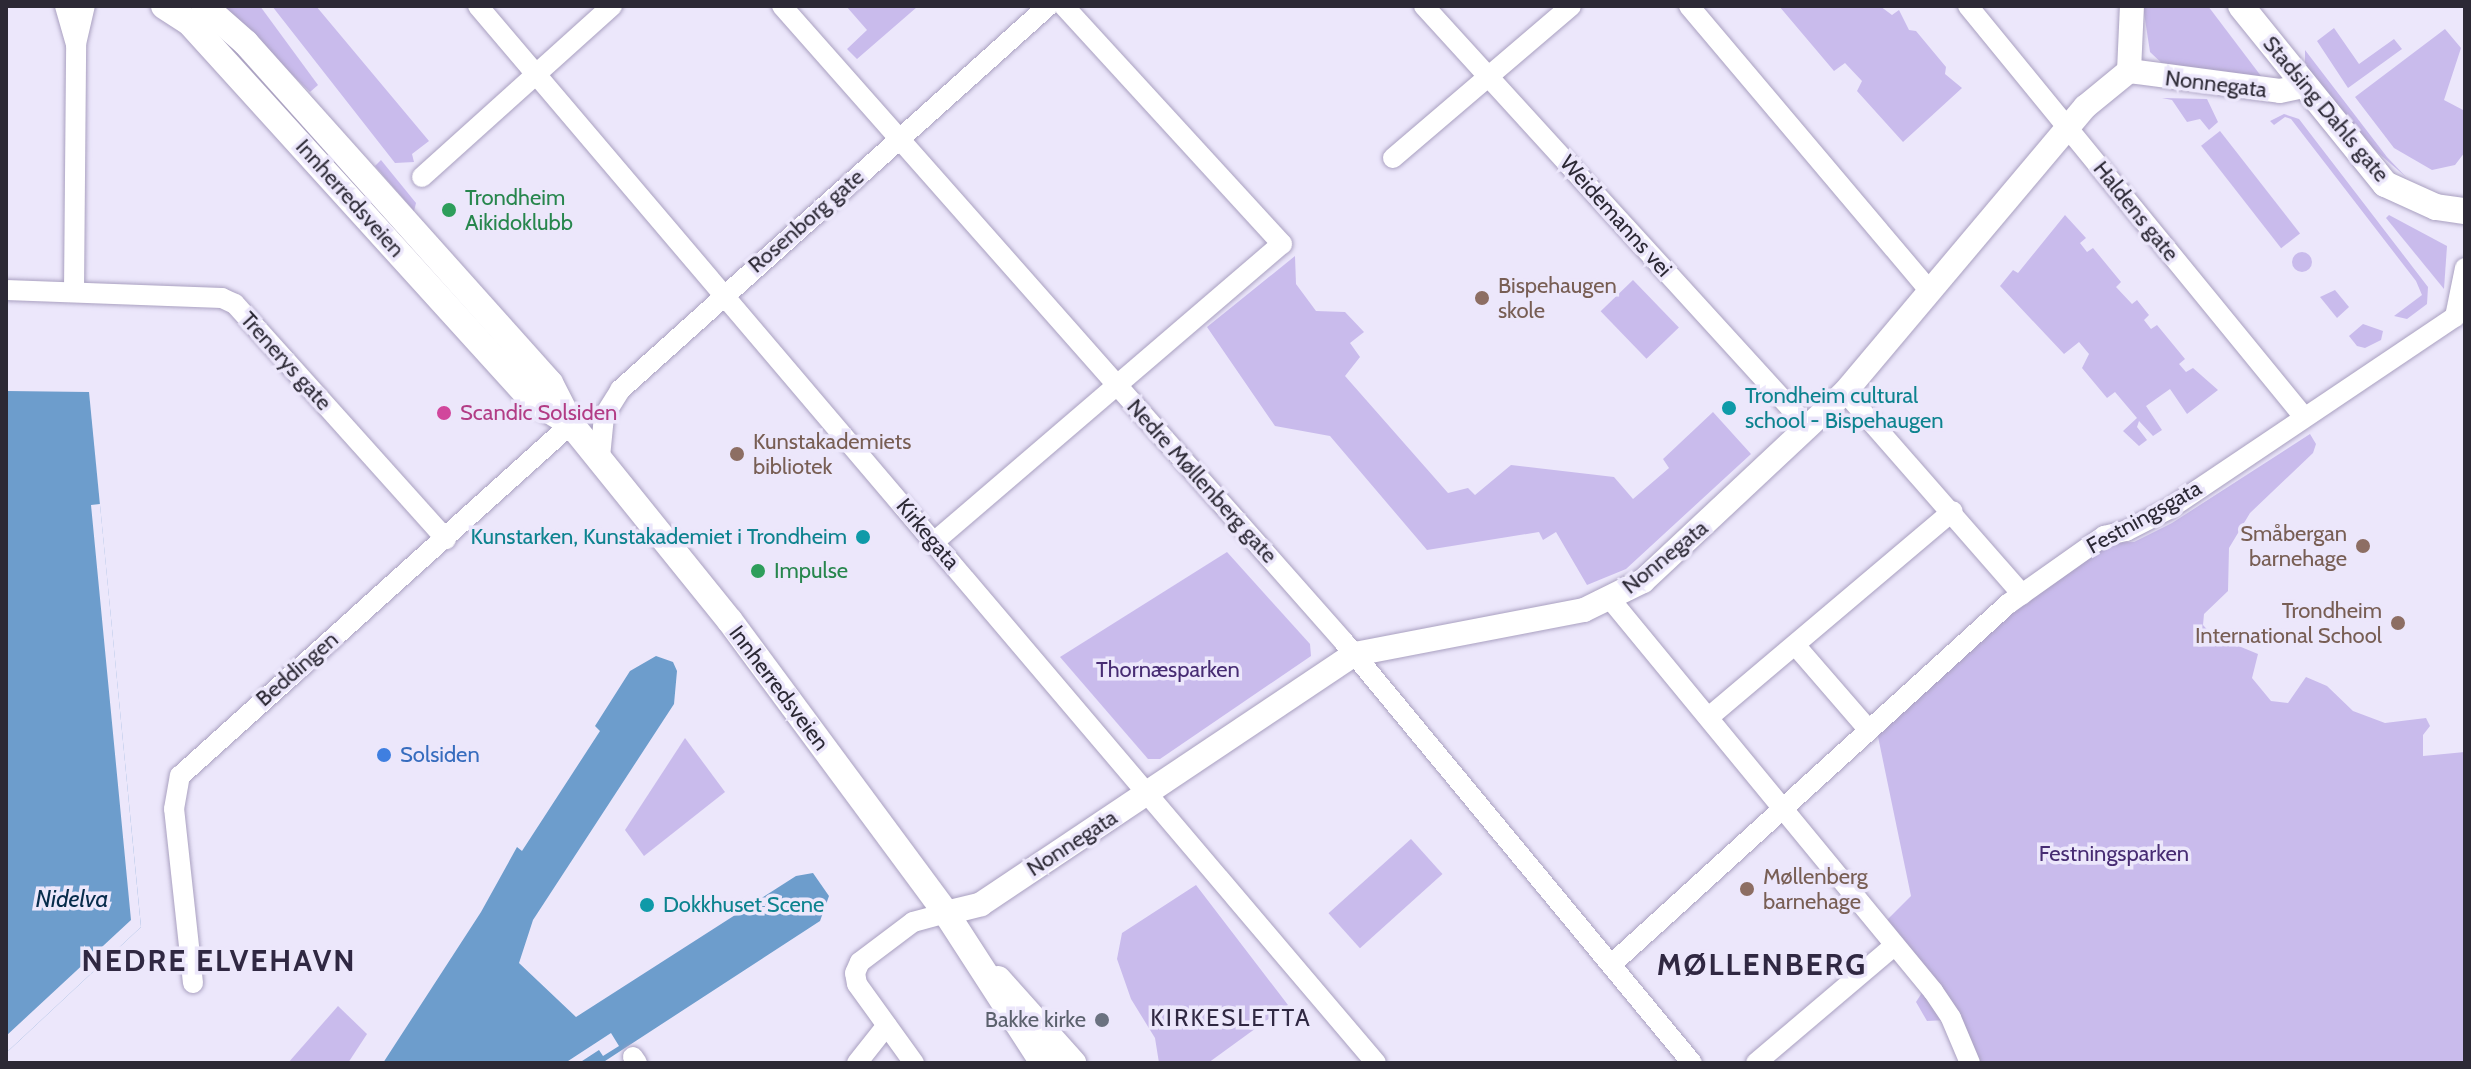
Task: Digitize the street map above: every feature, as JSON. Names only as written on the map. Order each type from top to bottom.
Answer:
[{"type":"main road","name":"Innherredsveien","points":[[164,6],[189,22],[532,400],[571,424]]},
{"type":"main road","name":"Innherredsveien","points":[[204,6],[256,54],[550,383],[571,424],[764,666],[979,959],[1073,1063]]},
{"type":"main road","name":"Stadsing Dahls gate","points":[[2241,6],[2385,184],[2436,207],[2465,211]]},
{"type":"main road","name":"Innherredsveien","points":[[979,959],[1014,1025],[1043,1063]]},
{"type":"street","points":[[65,6],[76,44]]},
{"type":"street","points":[[74,291],[76,44],[85,6]]},
{"type":"street","name":"Kirkegata","points":[[478,6],[1146,796],[1376,1063]]},
{"type":"street","points":[[422,177],[612,6]]},
{"type":"street","name":"Nedre Møllenberg gate","points":[[782,6],[1355,654],[1613,963],[1692,1063]]},
{"type":"street","name":"Rosenborg gate","points":[[600,457],[604,416],[620,390],[723,294],[1048,6]]},
{"type":"street","points":[[934,542],[1282,244],[1064,6]]},
{"type":"street","name":"Weidemanns vei","points":[[1424,6],[1807,426]]},
{"type":"street","points":[[1393,158],[1571,6]]},
{"type":"street","points":[[1689,6],[1931,292]]},
{"type":"street","name":"Haldens gate","points":[[1968,6],[2304,417]]},
{"type":"street","points":[[2129,71],[2132,6]]},
{"type":"street","name":"Nonnegata","points":[[946,913],[981,904],[1355,654],[1584,610],[1611,600],[1643,581],[1682,548],[1845,392],[2067,127],[2129,71],[2210,85],[2280,91],[2304,86]]},
{"type":"street","name":"Festningsgata","points":[[1613,963],[1971,633],[2104,536],[2126,531],[2169,509],[2455,317],[2465,268]]},
{"type":"street","name":"Trenerys gate","points":[[6,290],[222,298],[235,304],[446,539]]},
{"type":"street","points":[[1845,392],[1953,511],[2022,594]]},
{"type":"street","name":"Beddingen","points":[[193,983],[174,809],[180,776],[571,424]]},
{"type":"street","points":[[1709,717],[1953,511]]},
{"type":"street","points":[[1611,600],[1951,1018],[1970,1063]]},
{"type":"street","points":[[1796,646],[1868,729]]},
{"type":"street","points":[[914,1063],[857,984],[860,962],[913,922],[946,913]]},
{"type":"street","points":[[1756,1063],[1894,946]]},
{"type":"street","points":[[857,1063],[887,1025]]},
{"type":"green space","points":[[222,6],[260,6],[318,85],[310,92]]},
{"type":"green space","points":[[272,6],[316,6],[429,141],[412,154],[414,162],[395,163]]},
{"type":"green space","points":[[846,6],[917,7],[857,59],[847,49],[867,30]]},
{"type":"green space","points":[[1779,6],[1880,6],[1892,15],[1899,10],[1909,30],[1916,31],[1946,67],[1945,74],[1962,88],[1903,142],[1857,91],[1862,81],[1845,63],[1834,71]]},
{"type":"green space","points":[[2143,6],[2208,6],[2264,80],[2167,68],[2150,52]]},
{"type":"green space","points":[[2334,28],[2359,64],[2394,39],[2402,49],[2348,88],[2317,41]]},
{"type":"green space","points":[[2445,29],[2461,48],[2444,100],[2465,111],[2465,152],[2455,165],[2432,170],[2394,148],[2355,97]]},
{"type":"green space","points":[[2305,50],[2387,157],[2406,177],[2369,145],[2305,65]]},
{"type":"green space","points":[[2162,98],[2207,99],[2218,122],[2209,130],[2200,119],[2187,122],[2172,100]]},
{"type":"green space","points":[[2284,114],[2299,119],[2428,287],[2427,304],[2407,319],[2394,316],[2422,295],[2416,281],[2291,119],[2285,117],[2274,125],[2270,121]]},
{"type":"green space","points":[[2220,131],[2300,233],[2281,248],[2201,146]]},
{"type":"green space","points":[[381,160],[416,203],[414,211],[375,166]]},
{"type":"green space","points":[[2065,215],[2086,238],[2080,243],[2087,252],[2093,248],[2121,282],[2116,287],[2132,304],[2137,300],[2149,315],[2144,320],[2151,329],[2157,325],[2185,359],[2179,364],[2186,372],[2193,368],[2218,390],[2187,414],[2170,389],[2146,406],[2162,430],[2153,436],[2139,421],[2137,427],[2147,440],[2139,446],[2123,431],[2137,418],[2115,392],[2107,398],[2082,368],[2089,354],[2079,342],[2064,354],[2000,286],[2013,270],[2018,273]]},
{"type":"green space","points":[[2389,215],[2447,246],[2444,289],[2386,218]]},
{"type":"green space","points":[[2302,252],[2309,255],[2312,262],[2309,269],[2302,272],[2295,269],[2292,262],[2295,255]]},
{"type":"green space","points":[[1295,256],[1296,284],[1316,311],[1345,312],[1364,332],[1350,343],[1360,357],[1345,376],[1448,493],[1468,488],[1475,495],[1511,465],[1614,477],[1633,499],[1669,468],[1663,459],[1713,412],[1751,454],[1626,569],[1587,585],[1556,532],[1543,540],[1539,532],[1427,550],[1330,436],[1275,426],[1207,327]]},
{"type":"green space","points":[[1633,280],[1679,327],[1646,359],[1601,311]]},
{"type":"green space","points":[[2335,290],[2349,307],[2337,318],[2320,297]]},
{"type":"green space","points":[[2363,324],[2383,331],[2381,340],[2365,348],[2357,346],[2349,336]]},
{"type":"green space","name":"Festningsparken","points":[[2310,434],[2316,444],[2313,453],[2250,513],[2229,548],[2228,591],[2204,614],[2203,625],[2212,635],[2258,654],[2252,678],[2271,701],[2288,703],[2306,677],[2327,686],[2353,711],[2385,723],[2426,718],[2430,726],[2423,735],[2423,756],[2465,752],[2465,1063],[1970,1063],[1947,1020],[1927,1021],[1916,1002],[1927,985],[1910,964],[1890,958],[1877,939],[1883,924],[1911,896],[1875,722],[2008,604],[2105,543],[2134,542],[2172,523]]},
{"type":"green space","name":"Thornæsparken","points":[[1227,552],[1310,644],[1311,656],[1160,759],[1148,759],[1060,657]]},
{"type":"green space","points":[[685,738],[725,792],[644,856],[625,830]]},
{"type":"green space","points":[[1411,839],[1442,874],[1360,948],[1329,913]]},
{"type":"green space","points":[[1196,885],[1288,1005],[1208,1063],[1159,1063],[1155,1038],[1131,999],[1117,959],[1122,933]]},
{"type":"green space","points":[[338,1006],[367,1034],[348,1063],[288,1063]]},
{"type":"water","name":"Nidelva","points":[[7,391],[89,392],[141,927],[6,1053]]},
{"type":"water","points":[[656,656],[673,662],[677,671],[674,704],[533,920],[519,963],[576,1017],[796,876],[813,873],[829,896],[820,921],[602,1063],[383,1063],[481,912],[517,847],[522,851],[600,731],[595,726],[630,671]]},
{"type":"pier","points":[[100,504],[141,927],[6,1053],[6,1036],[131,920],[91,505]]},
{"type":"pier","points":[[611,1033],[619,1046],[603,1056],[599,1050],[579,1063],[565,1063]]},
{"type":"place","name":"Trondheim Aikidoklubb","points":[[449,210]]},
{"type":"place","name":"Bispehaugen skole","points":[[1482,298]]},
{"type":"place","name":"Trondheim cultural school - Bispehaugen","points":[[1729,408]]},
{"type":"place","name":"Scandic Solsiden","points":[[444,413]]},
{"type":"place","name":"Kunstakademiets bibliotek","points":[[737,454]]},
{"type":"place","name":"Kunstarken, Kunstakademiet i Trondheim","points":[[863,537]]},
{"type":"place","name":"Småbergan barnehage","points":[[2363,546]]},
{"type":"place","name":"Impulse","points":[[758,571]]},
{"type":"place","name":"Trondheim International School","points":[[2398,623]]},
{"type":"place","name":"Solsiden","points":[[384,755]]},
{"type":"place","name":"Møllenberg barnehage","points":[[1747,889]]},
{"type":"place","name":"Dokkhuset Scene","points":[[647,905]]},
{"type":"place","name":"Bakke kirke","points":[[1102,1020]]},
{"type":"district","name":"NEDRE ELVEHAVN","points":[[219,961]]},
{"type":"district","name":"MØLLENBERG","points":[[1762,965]]},
{"type":"district","name":"KIRKESLETTA","points":[[1231,1018]]}]
